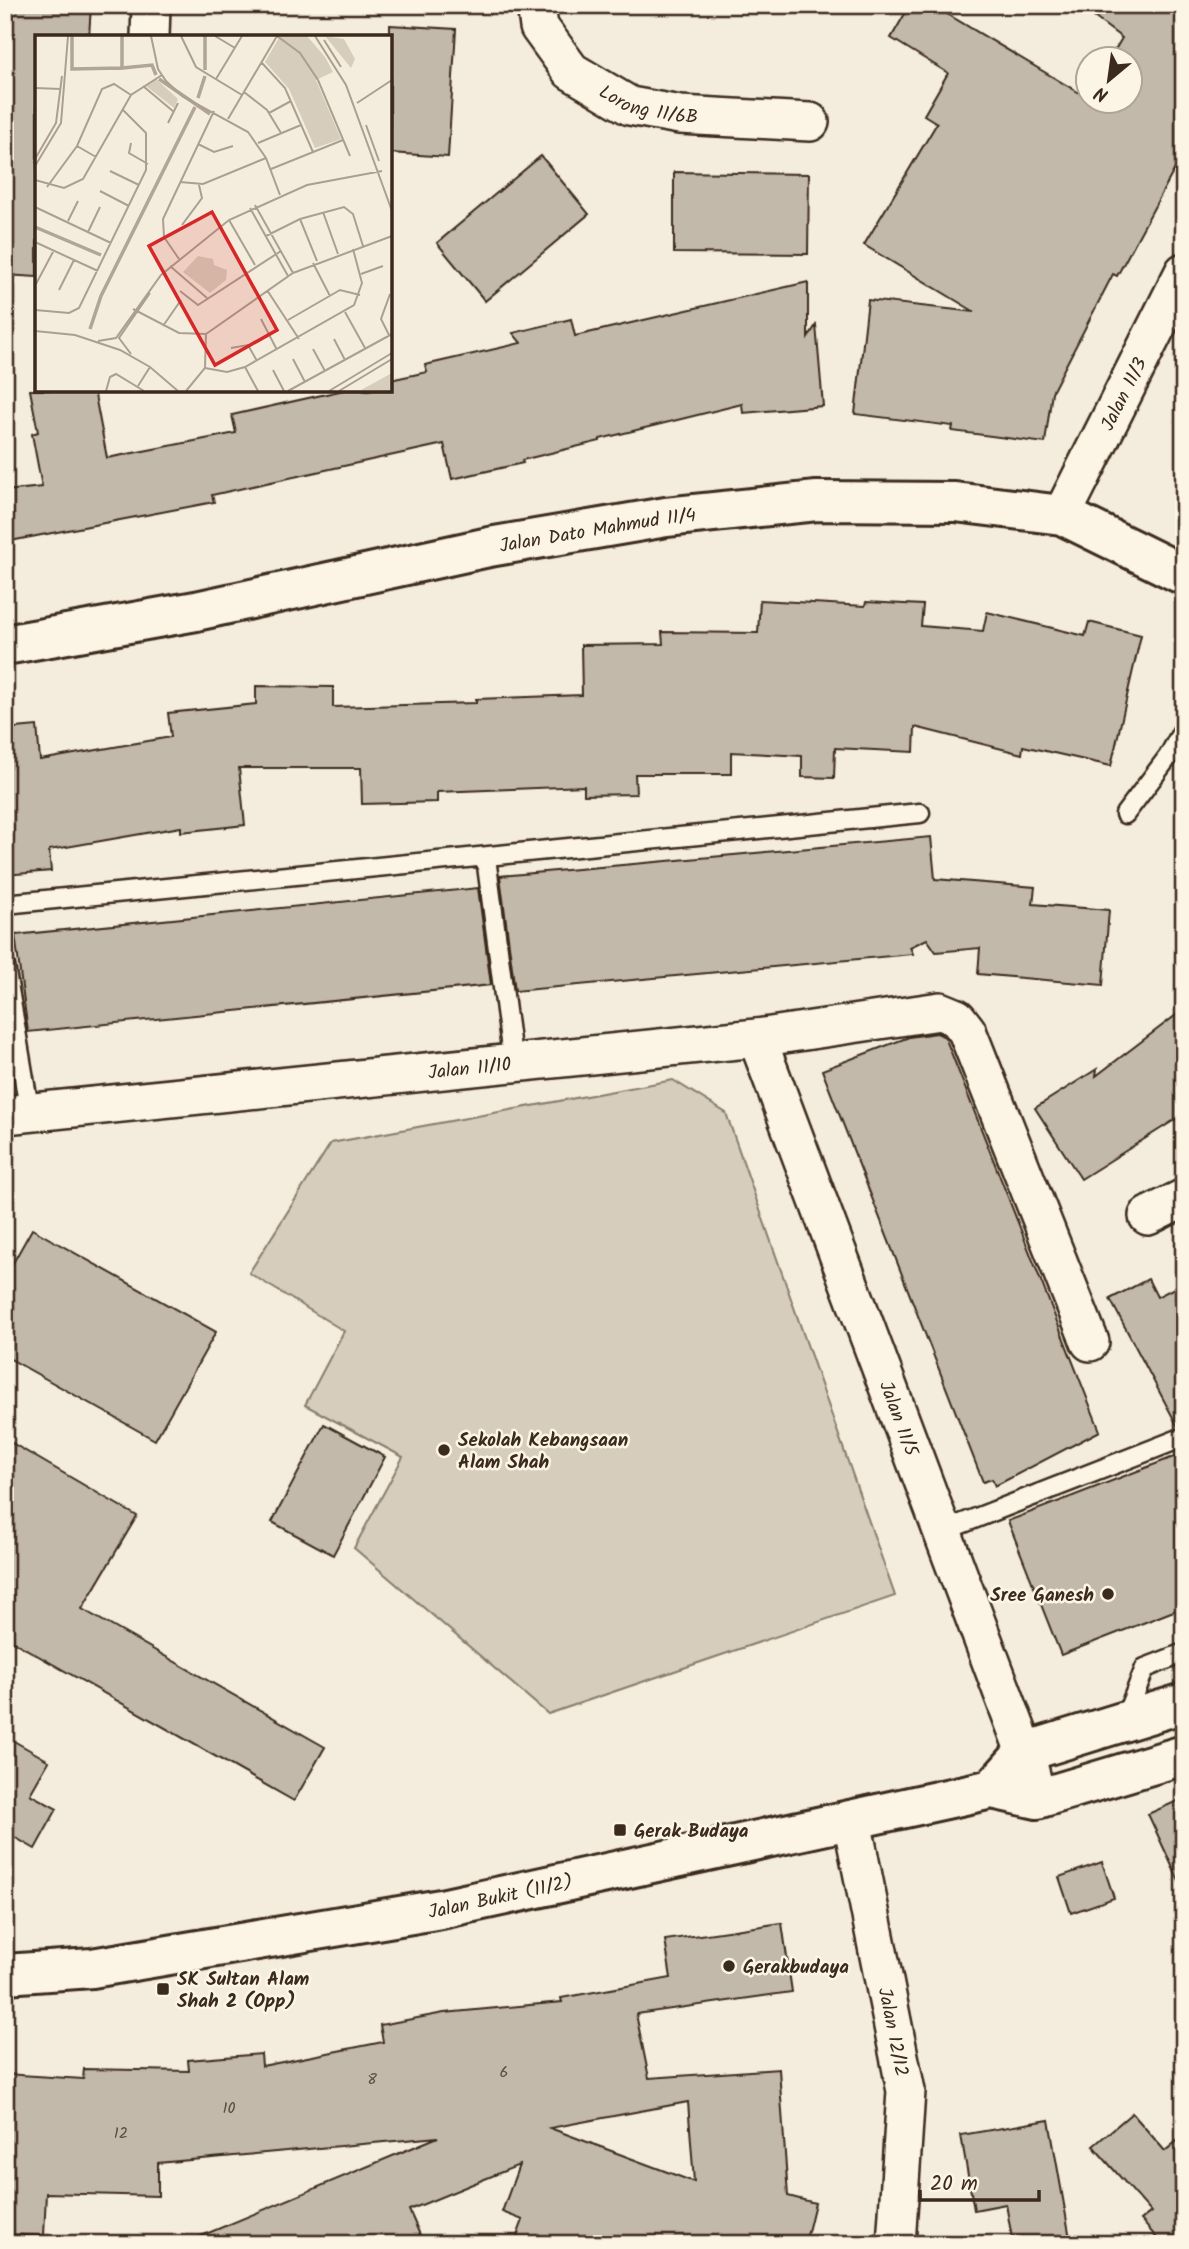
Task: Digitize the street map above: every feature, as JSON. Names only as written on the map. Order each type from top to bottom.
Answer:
[{"type":"street","points":[[150,35],[151,5]]},
{"type":"street","name":"Lorong 11/6B","points":[[536,5],[539,27],[571,71],[630,106],[680,116],[810,122]]},
{"type":"street","name":"Jalan 11/3","points":[[1062,515],[1184,272]]},
{"type":"street","name":"Jalan Dato Mahmud 11/4","points":[[5,645],[196,611],[489,547],[666,517],[817,500],[955,502],[1062,515],[1184,575]]},
{"type":"street","name":"Jalan 11/10","points":[[18,1114],[757,1038],[934,1011],[957,1018],[967,1031],[1090,1342]]},
{"type":"street","name":"Jalan 11/5","points":[[757,1038],[1025,1752],[1037,1799]]},
{"type":"street","points":[[1148,1216],[1184,1198]]},
{"type":"street","points":[[992,1789],[1025,1752],[1184,1703]]},
{"type":"street","name":"Jalan Bukit (11/2)","points":[[5,1974],[92,1968],[441,1909],[992,1789],[1037,1799],[1184,1755]]},
{"type":"street","name":"Jalan 12/12","points":[[852,1821],[906,2091],[896,2244]]},
{"type":"lane","points":[[1125,814],[1168,757],[1184,728]]},
{"type":"lane","points":[[5,904],[920,813]]},
{"type":"lane","points":[[486,858],[513,1064]]},
{"type":"lane","points":[[5,966],[18,1114]]},
{"type":"lane","points":[[943,1531],[1184,1437]]},
{"type":"lane","points":[[1124,1722],[1145,1668],[1184,1653]]},
{"type":"shaded area","points":[[673,1080],[726,1113],[895,1596],[548,1714],[354,1548],[403,1457],[305,1405],[344,1331],[249,1273],[331,1143]]},
{"type":"building","points":[[5,5],[91,5],[89,35],[35,35],[35,277],[5,275]]},
{"type":"building","points":[[910,5],[932,5],[1074,90],[1074,116],[1144,116],[1144,46],[1117,46],[1122,38],[1078,5],[1184,5],[1184,152],[1117,276],[1113,274],[1052,392],[1045,443],[952,431],[953,426],[855,414],[868,300],[975,312],[864,245],[937,123],[924,115],[948,73],[891,38]]},
{"type":"building","points":[[390,25],[456,29],[448,157],[392,153]]},
{"type":"building","points":[[541,156],[589,214],[485,301],[437,243]]},
{"type":"building","points":[[674,172],[809,174],[808,254],[674,253]]},
{"type":"building","points":[[808,282],[808,338],[816,325],[823,406],[743,413],[742,404],[522,460],[523,463],[452,479],[444,444],[212,495],[214,502],[5,542],[5,491],[42,487],[32,434],[38,432],[30,390],[94,392],[107,458],[236,433],[232,415],[335,392],[392,392],[392,380],[427,372],[425,365],[521,343],[513,333],[571,319],[575,336]]},
{"type":"building","points":[[760,600],[865,606],[866,602],[923,605],[921,626],[983,631],[987,612],[1085,636],[1089,622],[1141,635],[1111,766],[1023,746],[1022,754],[915,727],[914,752],[835,748],[834,778],[802,777],[802,756],[731,752],[731,774],[635,774],[636,794],[584,795],[584,786],[437,792],[437,802],[362,804],[361,768],[239,768],[245,825],[181,832],[181,827],[49,850],[51,871],[5,875],[5,729],[37,726],[40,760],[171,737],[168,713],[256,704],[256,686],[333,687],[333,707],[476,703],[476,699],[582,695],[581,645],[663,644],[662,632],[758,633]]},
{"type":"building","points":[[931,837],[935,879],[1035,887],[1033,904],[1109,910],[1103,985],[978,974],[980,948],[936,952],[927,939],[910,947],[913,954],[515,991],[500,876]]},
{"type":"building","points":[[478,888],[491,985],[28,1032],[15,935]]},
{"type":"building","points":[[1184,1009],[1184,1114],[1081,1179],[1035,1108],[1097,1069],[1096,1076]]},
{"type":"building","points":[[937,1033],[945,1037],[1100,1431],[995,1486],[992,1479],[983,1482],[822,1070],[909,1037]]},
{"type":"building","points":[[32,1229],[216,1332],[155,1440],[5,1356],[5,1277]]},
{"type":"building","points":[[1148,1279],[1157,1297],[1184,1283],[1184,1426],[1178,1427],[1110,1299]]},
{"type":"building","points":[[324,1424],[385,1457],[333,1555],[272,1522]]},
{"type":"building","points":[[5,1439],[137,1516],[82,1609],[325,1747],[294,1801],[5,1637]]},
{"type":"building","points":[[1184,1453],[1184,1607],[1061,1655],[1008,1521]]},
{"type":"building","points":[[5,1736],[49,1761],[30,1794],[57,1809],[35,1849],[7,1833],[5,1837]]},
{"type":"building","points":[[1184,1798],[1184,1892],[1148,1814]]},
{"type":"building","points":[[1102,1862],[1114,1898],[1071,1913],[1059,1877]]},
{"type":"building","points":[[782,1923],[792,1992],[636,2014],[649,2078],[779,2069],[788,2196],[815,2203],[805,2244],[514,2244],[523,2220],[502,2212],[519,2165],[409,2210],[424,2244],[182,2244],[438,2137],[158,2163],[158,2196],[46,2193],[44,2236],[5,2234],[5,2074],[83,2079],[84,2069],[189,2071],[188,2060],[261,2054],[262,2066],[383,2042],[380,2025],[444,2013],[562,2002],[561,1998],[671,1978],[665,1940]],"holes":[[[688,2102],[694,2182],[550,2128]]]},
{"type":"building","points":[[1132,2113],[1165,2151],[1184,2135],[1184,2244],[1162,2244],[1141,2220],[1151,2212],[1093,2146]]},
{"type":"building","points":[[1049,2120],[1071,2244],[1013,2244],[1006,2204],[974,2210],[961,2135]]},
{"type":"place","name":"Sekolah Kebangsaan Alam Shah","points":[[444,1450]]},
{"type":"place","name":"Sree Ganesh","points":[[1108,1594]]},
{"type":"place","name":"Gerak Budaya","points":[[620,1830]]},
{"type":"place","name":"Gerakbudaya","points":[[729,1966]]},
{"type":"place","name":"SK Sultan Alam Shah 2 (Opp)","points":[[163,1989]]}]
